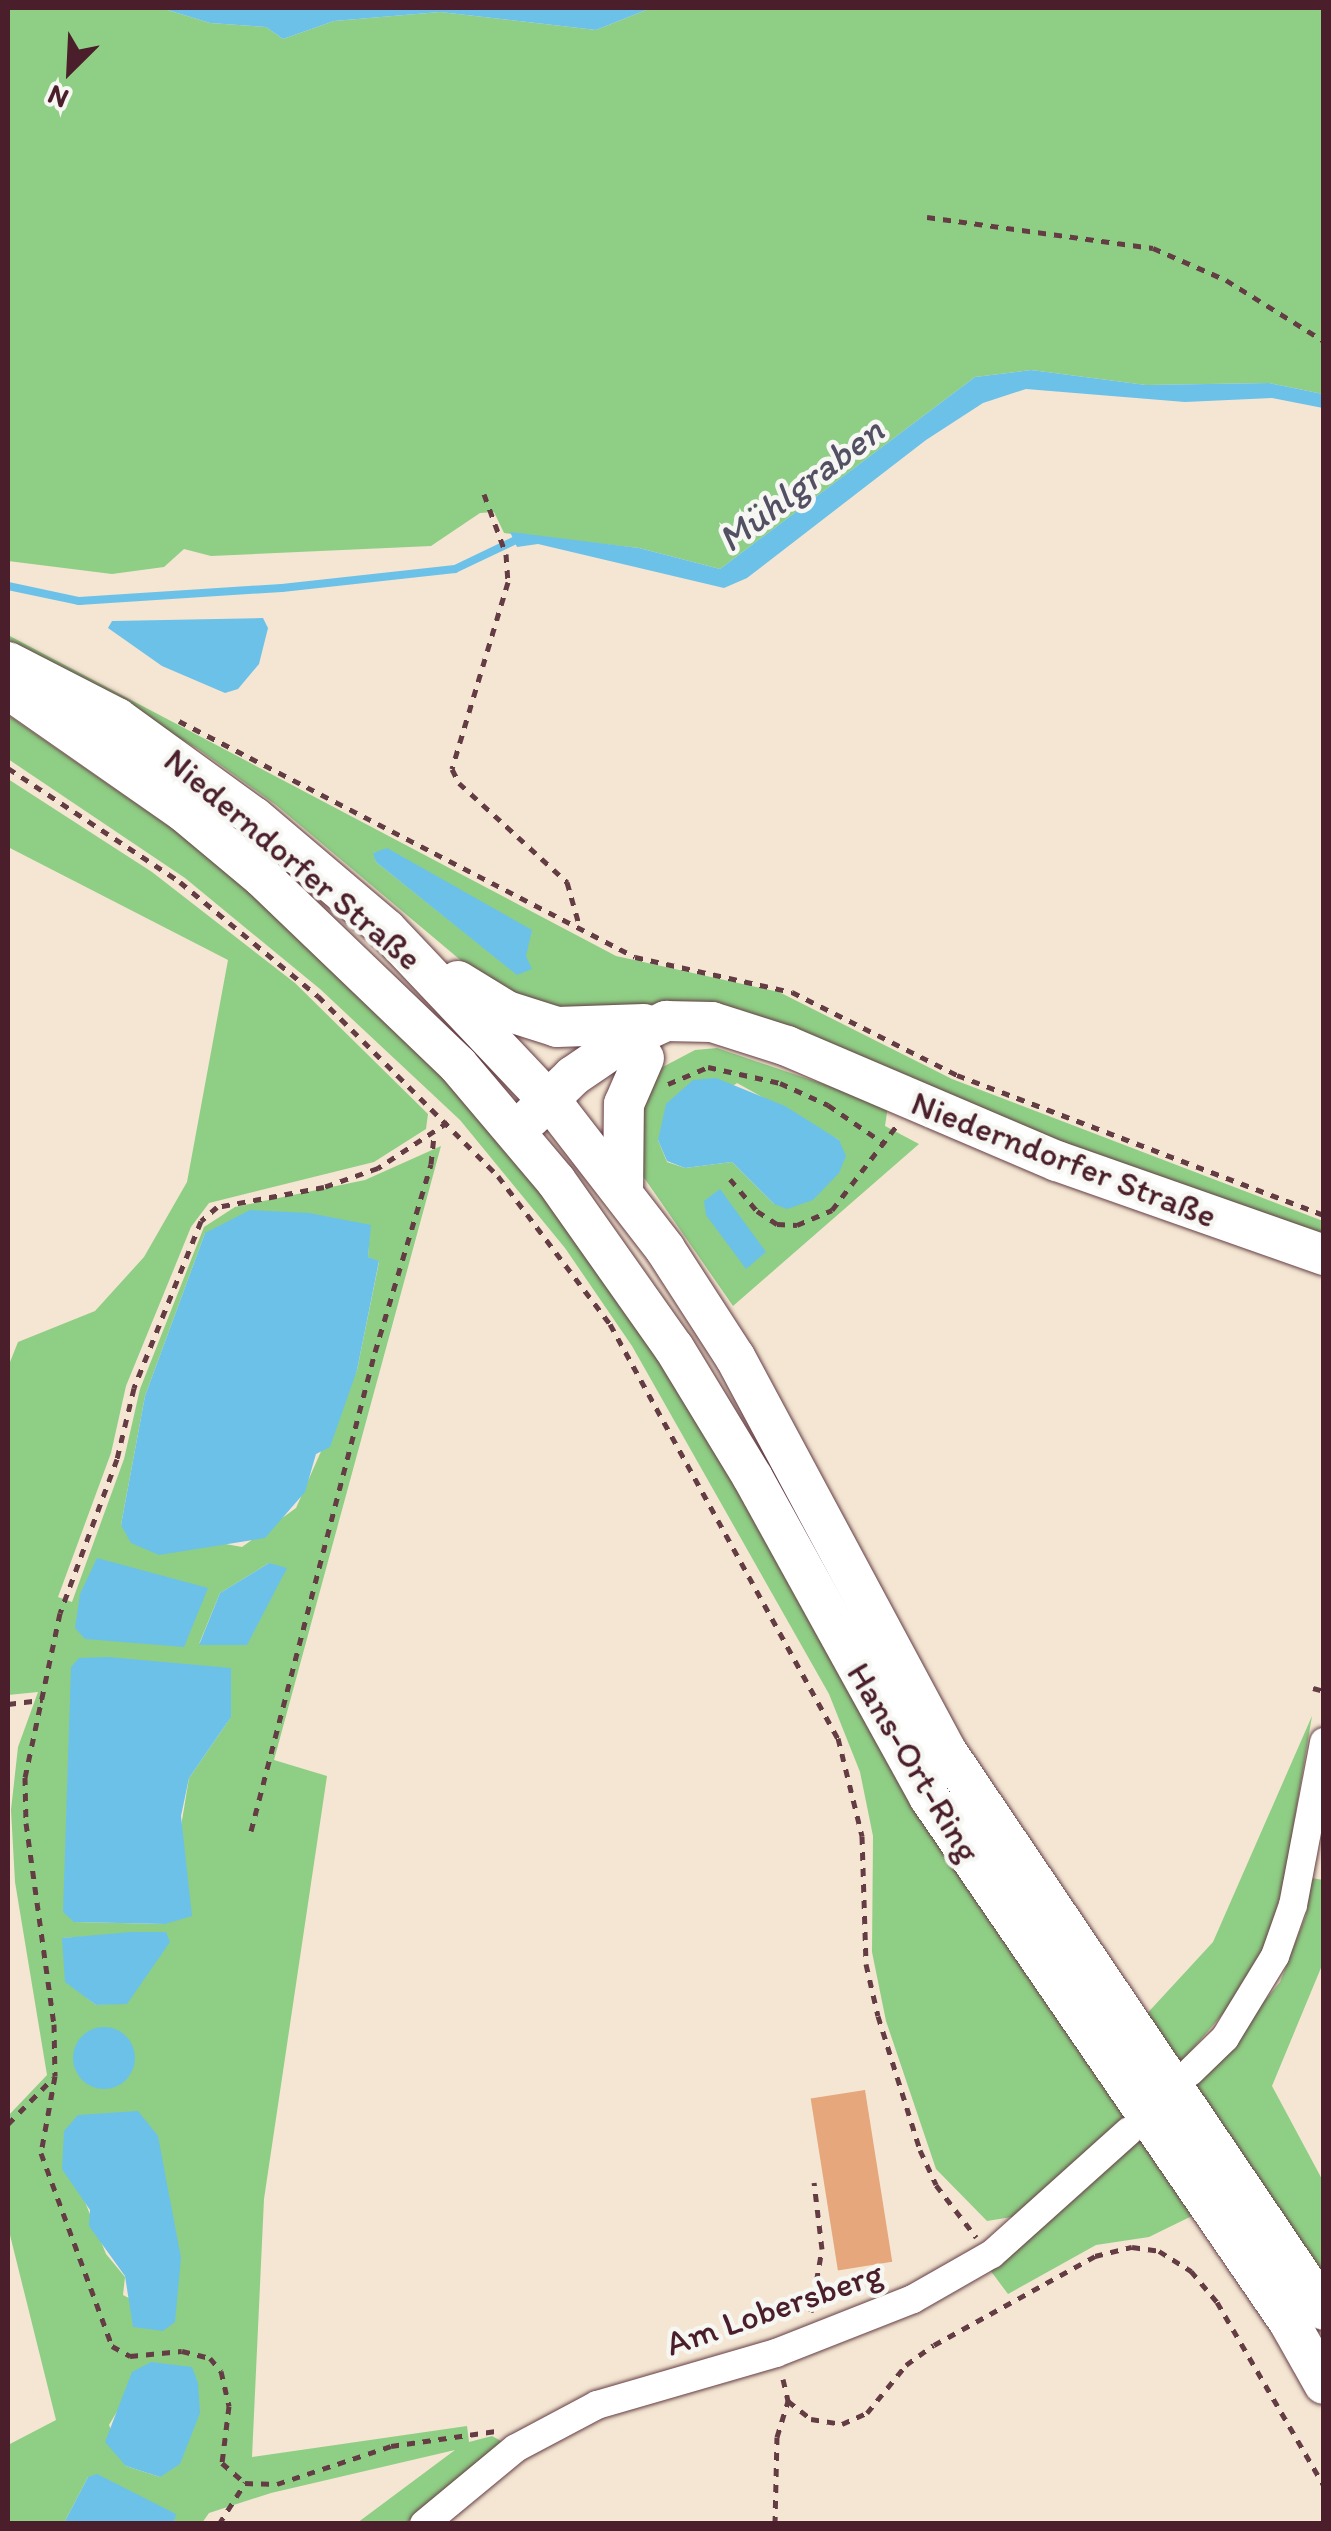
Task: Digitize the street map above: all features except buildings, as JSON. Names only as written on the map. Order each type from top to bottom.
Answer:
[{"type":"main road","name":"Niederndorfer Straße","points":[[8,662],[72,692],[188,765],[386,929],[554,1105]]},
{"type":"main road","name":"Niederndorfer Straße","points":[[8,689],[184,812],[262,877],[419,1026],[518,1132],[630,1038],[666,1021],[712,1022],[751,1034],[1074,1167],[1324,1255]]},
{"type":"main road","points":[[386,929],[463,985],[527,1019],[588,1030],[666,1021]]},
{"type":"main road","name":"Niederndorfer Straße","points":[[554,1105],[656,1071],[700,1036],[751,1034]]},
{"type":"main road","points":[[623,1193],[624,1104],[656,1071]]},
{"type":"main road","name":"Hans-Ort-Ring","points":[[554,1105],[623,1193],[735,1357],[947,1752],[1324,2310]]},
{"type":"main road","name":"Hans-Ort-Ring","points":[[518,1132],[674,1348],[930,1797],[1289,2322],[1324,2384]]},
{"type":"street","points":[[1190,2072],[1224,2038],[1275,1956],[1297,1888],[1324,1742]]},
{"type":"street","name":"Am Lobersberg","points":[[424,2524],[539,2434],[597,2405],[813,2340],[914,2299],[992,2254],[1129,2131]]},
{"type":"path","points":[[927,217],[1153,248],[1226,280],[1324,340]]},
{"type":"path","points":[[484,494],[506,554],[500,626],[452,768],[459,782],[567,882],[580,928]]},
{"type":"path","points":[[168,714],[648,960],[726,972],[792,992],[957,1075],[1324,1215]]},
{"type":"path","points":[[8,768],[180,882],[318,996],[448,1122],[510,1190],[610,1324],[813,1683],[852,1781],[862,1836],[866,1964],[920,2150],[936,2186],[992,2254]]},
{"type":"path","points":[[656,1071],[708,1067],[763,1079],[828,1106],[885,1144]]},
{"type":"path","points":[[730,1179],[777,1224],[797,1224],[832,1210],[885,1144],[912,1100]]},
{"type":"path","points":[[448,1122],[378,1168],[324,1186],[217,1207],[200,1221],[134,1388],[117,1459],[60,1613],[25,1777],[26,1823],[54,2024],[54,2076],[42,2153],[112,2346],[130,2356],[182,2351],[210,2358],[221,2371],[229,2406],[222,2463],[245,2483],[277,2484],[391,2446],[490,2430],[539,2434]]},
{"type":"path","points":[[250,1831],[374,1352],[432,1164],[434,1132]]},
{"type":"path","points":[[1313,1688],[1324,1692]]},
{"type":"path","points":[[8,1704],[43,1700]]},
{"type":"path","points":[[8,2124],[54,2076]]},
{"type":"path","points":[[813,2340],[810,2316],[822,2249],[814,2182]]},
{"type":"path","points":[[788,2400],[811,2419],[842,2424],[867,2413],[906,2365],[934,2345],[1095,2256],[1132,2247],[1159,2250],[1191,2271],[1217,2302],[1324,2486]]},
{"type":"path","points":[[775,2524],[777,2437],[788,2400],[776,2352]]},
{"type":"path","points":[[218,2524],[245,2483]]},
{"type":"green space","points":[[8,8],[161,8],[210,23],[266,27],[283,39],[334,21],[440,12],[596,30],[651,8],[1323,8],[1323,394],[1269,383],[1146,385],[1031,370],[975,377],[720,569],[639,548],[504,533],[494,512],[480,513],[431,546],[211,556],[184,549],[164,567],[112,574],[8,561]]},
{"type":"green space","points":[[8,635],[616,956],[779,992],[952,1079],[1323,1221],[1323,1236],[1138,1178],[739,1009],[663,1003],[556,1016],[477,974],[276,805],[198,749],[8,641]],"holes":[[[374,852],[527,940],[517,974],[376,862]]]},
{"type":"green space","points":[[8,715],[225,865],[347,973],[569,1216],[1128,2114],[1018,2216],[987,2221],[936,2169],[886,2021],[872,1952],[873,1836],[860,1772],[829,1694],[632,1346],[565,1248],[460,1120],[320,989],[185,878],[8,759]]},
{"type":"green space","points":[[8,779],[152,872],[295,983],[428,1114],[426,1129],[374,1162],[209,1203],[191,1227],[126,1386],[111,1453],[58,1597],[72,1602],[124,1459],[140,1389],[204,1227],[235,1207],[365,1180],[441,1146],[274,1760],[327,1776],[264,2199],[252,2457],[467,2426],[469,2442],[492,2436],[503,2442],[406,2523],[357,2523],[455,2450],[271,2493],[209,2513],[202,2523],[174,2523],[175,2514],[88,2477],[64,2523],[8,2523],[8,2445],[56,2420],[8,2227],[8,2116],[47,2075],[15,1882],[11,1810],[18,1747],[38,1692],[8,1695],[8,1367],[18,1342],[95,1311],[144,1257],[187,1182],[228,960],[8,847]],"holes":[[[370,1226],[368,1257],[379,1262],[357,1370],[296,1508],[242,1547],[121,1525],[145,1396],[205,1233]],[[269,1563],[199,1644],[220,1593]],[[231,1717],[189,1778],[165,1924],[74,1922]],[[166,1932],[107,2004],[96,2005],[87,1998],[62,1938]],[[83,2197],[175,2322],[123,2295],[125,2277],[106,2254]],[[131,2388],[160,2477],[126,2466],[109,2425]]]},
{"type":"green space","points":[[717,1048],[888,1106],[885,1126],[919,1144],[733,1306],[638,1169],[630,1136],[657,1070],[695,1050]],"holes":[[[737,1083],[839,1140],[774,1204],[732,1162],[685,1168],[667,1162],[658,1140]]]},
{"type":"green space","points":[[1312,1716],[1284,1883],[1265,1947],[1241,1993],[1177,2067],[1142,2019],[1213,1942]]},
{"type":"green space","points":[[1312,1878],[1323,1880],[1323,1963],[1272,2086],[1323,2181],[1323,2284],[1192,2089],[1280,1982],[1306,1915]]},
{"type":"green space","points":[[1143,2136],[1196,2214],[1149,2237],[1096,2245],[1008,2294],[990,2270]]},
{"type":"water","points":[[161,8],[651,8],[596,30],[440,12],[334,21],[283,39],[266,27],[210,23]]},
{"type":"water","points":[[1031,370],[1146,385],[1269,383],[1323,394],[1323,408],[1272,398],[1185,402],[1026,389],[983,403],[926,440],[747,578],[724,588],[538,544],[517,547],[510,532],[639,548],[720,569],[975,377]]},
{"type":"water","points":[[263,618],[268,628],[259,664],[238,689],[225,693],[162,666],[108,628],[112,621]]},
{"type":"water","points":[[387,848],[532,930],[526,956],[532,969],[517,975],[376,862],[373,853]]},
{"type":"water","points":[[716,1078],[785,1106],[839,1140],[846,1156],[839,1173],[813,1200],[787,1209],[774,1204],[732,1162],[685,1168],[667,1161],[658,1140],[666,1104],[693,1080]]},
{"type":"water","points":[[720,1189],[766,1252],[746,1269],[706,1215],[704,1201]]},
{"type":"water","points":[[250,1210],[309,1213],[371,1225],[368,1257],[379,1261],[357,1370],[330,1447],[316,1454],[305,1492],[265,1538],[159,1555],[131,1543],[121,1525],[145,1396],[205,1233]]},
{"type":"water","points":[[97,1558],[208,1588],[184,1647],[85,1639],[75,1628],[80,1594]]},
{"type":"water","points":[[269,1563],[287,1568],[247,1645],[199,1645],[220,1593]]},
{"type":"water","points":[[79,1658],[231,1668],[231,1717],[189,1778],[181,1816],[192,1916],[165,1924],[74,1922],[63,1912],[71,1667]]},
{"type":"water","points":[[166,1932],[170,1942],[127,2004],[96,2005],[65,1982],[62,1938]]},
{"type":"water","points":[[104,2027],[126,2036],[135,2058],[126,2080],[104,2089],[82,2080],[73,2058],[82,2036]]},
{"type":"water","points":[[138,2111],[158,2136],[181,2258],[175,2322],[163,2331],[133,2327],[125,2276],[89,2226],[90,2210],[62,2169],[64,2131],[78,2115]]},
{"type":"water","points":[[151,2362],[192,2367],[198,2383],[200,2413],[180,2464],[160,2477],[126,2466],[105,2442],[132,2372]]},
{"type":"water","points":[[97,2474],[176,2514],[174,2523],[64,2523],[88,2477]]},
{"type":"waterway","name":"Mühlgraben","points":[[8,586],[79,601],[282,588],[455,569],[522,537]]}]
